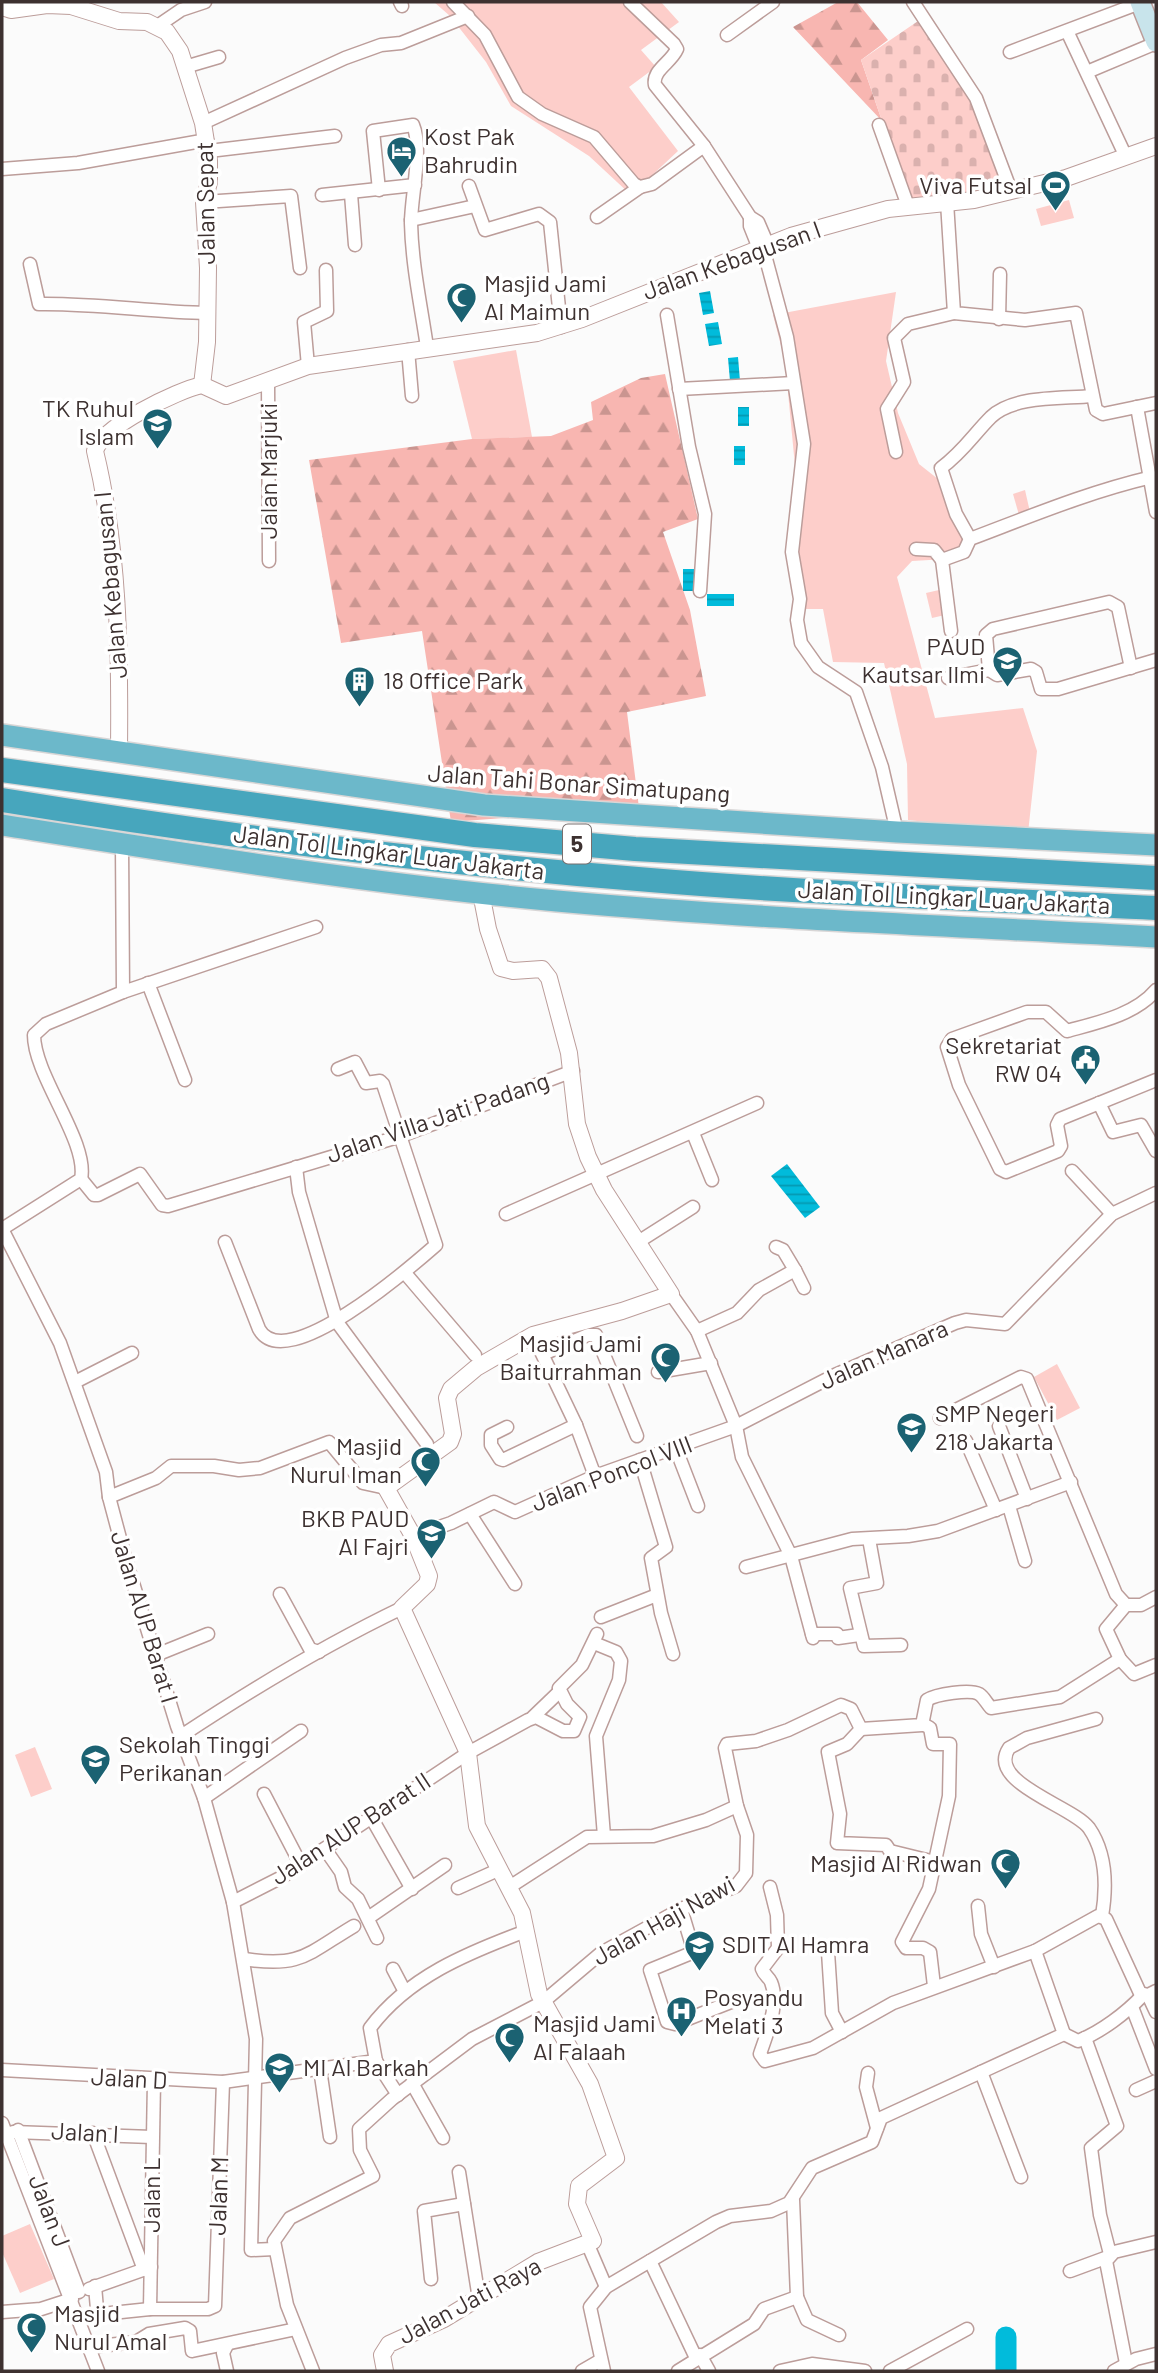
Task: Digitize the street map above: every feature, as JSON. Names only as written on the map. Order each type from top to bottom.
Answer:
[{"type":"highway","name":"Jalan Tahi Bonar Simatupang","points":[[2,735],[118,754],[484,805],[897,832],[1156,845]]},
{"type":"highway","name":"Jalan Tol Lingkar Luar Jakarta","points":[[2,770],[475,835],[635,849],[1156,878]]},
{"type":"highway","name":"Jalan Tol Lingkar Luar Jakarta","points":[[2,800],[184,828],[429,860],[743,887],[1156,908]]},
{"type":"highway","points":[[2,825],[121,844],[481,892],[669,910],[1156,937]]},
{"type":"main road","points":[[1140,3],[1156,42]]},
{"type":"street","points":[[2,7],[11,10],[58,5],[119,21],[159,26],[181,10],[205,2]]},
{"type":"street","points":[[453,2],[485,35],[518,97],[542,114],[594,138],[640,187]]},
{"type":"street","points":[[630,2],[674,44],[674,55],[656,74],[655,85],[704,146],[750,216],[758,222],[787,337],[805,457],[792,552],[800,599],[797,620],[801,643],[818,667],[856,692],[878,754],[897,832]]},
{"type":"street","points":[[727,35],[773,2]]},
{"type":"street","points":[[913,2],[976,98],[1011,191]]},
{"type":"street","points":[[1010,52],[1140,3]]},
{"type":"street","points":[[203,123],[251,98],[358,53],[401,43],[468,16]]},
{"type":"street","name":"Jalan Sepat","points":[[159,26],[174,40],[186,67],[208,145],[209,182],[204,202],[207,313],[202,385]]},
{"type":"street","points":[[1067,31],[1126,157]]},
{"type":"street","points":[[1087,72],[1156,42]]},
{"type":"street","points":[[186,67],[219,57]]},
{"type":"street","points":[[879,125],[908,206]]},
{"type":"street","points":[[379,190],[374,129],[414,127],[415,185],[411,220],[427,347]]},
{"type":"street","points":[[2,169],[78,163],[208,145],[335,136]]},
{"type":"street","points":[[597,216],[640,187],[652,184],[704,146]]},
{"type":"street","name":"Jalan Kebagusan I","points":[[118,754],[118,626],[112,545],[95,448],[108,435],[169,396],[202,385],[226,396],[290,370],[308,366],[427,347],[510,339],[561,327],[765,244],[791,236],[908,206],[1011,191],[1066,177],[1156,146]]},
{"type":"street","points":[[321,195],[351,194],[415,185]]},
{"type":"street","points":[[469,186],[485,230],[538,214],[550,222],[561,327]]},
{"type":"street","points":[[351,194],[355,245]]},
{"type":"street","points":[[204,202],[291,196],[300,268]]},
{"type":"street","points":[[947,202],[954,313]]},
{"type":"street","points":[[411,220],[475,206]]},
{"type":"street","points":[[30,264],[36,302],[39,304],[106,305],[159,312],[207,313]]},
{"type":"street","points":[[308,366],[304,322],[327,311],[326,270]]},
{"type":"street","points":[[999,318],[1000,274]]},
{"type":"street","points":[[896,452],[887,409],[904,382],[894,338],[908,324],[954,313],[1024,320],[1076,313],[1096,410],[1104,414],[1156,403]]},
{"type":"street","points":[[667,315],[705,514],[700,591]]},
{"type":"street","points":[[408,350],[412,396]]},
{"type":"street","name":"Jalan Marjuki","points":[[268,381],[269,561]]},
{"type":"street","points":[[679,389],[794,383]]},
{"type":"street","points":[[970,539],[956,514],[941,468],[969,445],[998,411],[1027,402],[1092,396]]},
{"type":"street","points":[[1137,407],[1152,477],[1156,512]]},
{"type":"street","points":[[942,560],[964,552],[970,539],[1067,500],[1152,477]]},
{"type":"street","points":[[916,549],[934,550],[942,560],[951,631]]},
{"type":"street","points":[[989,670],[986,635],[993,629],[1110,602],[1118,607],[1131,668]]},
{"type":"street","points":[[948,678],[989,670],[997,675],[1032,669],[1040,687],[1045,690],[1155,664]]},
{"type":"street","points":[[121,844],[123,992]]},
{"type":"street","points":[[481,892],[501,968],[508,971],[542,969],[549,978],[573,1071],[577,1124],[596,1174],[697,1331],[736,1426],[747,1469],[791,1556],[813,1636],[837,1634],[838,1638],[859,1635]]},
{"type":"street","points":[[296,1167],[166,1207],[140,1174],[96,1195],[81,1179],[82,1169],[76,1148],[38,1056],[34,1035],[46,1024],[123,992],[316,927]]},
{"type":"street","points":[[148,983],[185,1080]]},
{"type":"street","points":[[1156,990],[1143,1002],[1110,1019],[1067,1031],[1040,1011],[1027,1012],[952,1039],[947,1047],[953,1070],[1004,1172],[1058,1151],[1061,1143],[1058,1120],[1156,1080]]},
{"type":"street","points":[[225,1242],[263,1336],[272,1341],[289,1340],[337,1322],[405,1273],[436,1245],[381,1082],[366,1083],[355,1062],[338,1069]]},
{"type":"street","name":"Jalan Villa Jati Padang","points":[[337,1322],[299,1192],[296,1167],[401,1136],[573,1071]]},
{"type":"street","points":[[1099,1102],[1112,1132],[1140,1125],[1156,1151]]},
{"type":"street","points":[[506,1214],[757,1103]]},
{"type":"street","points":[[692,1133],[712,1180]]},
{"type":"street","points":[[1072,1171],[1112,1214],[1156,1193]]},
{"type":"street","points":[[81,1179],[2,1229],[38,1297],[75,1382],[106,1472],[109,1497]]},
{"type":"street","points":[[638,1242],[693,1207]]},
{"type":"street","name":"Jalan Manara","points":[[736,1426],[835,1375],[955,1322],[972,1320],[1004,1325],[1112,1214]]},
{"type":"street","points":[[776,1247],[783,1250],[804,1288]]},
{"type":"street","points":[[697,1331],[737,1313],[759,1290],[795,1270]]},
{"type":"street","points":[[405,1273],[475,1355]]},
{"type":"street","points":[[181,1736],[255,1687],[402,1608],[429,1580],[413,1536],[386,1488],[447,1445],[453,1434],[447,1408],[451,1389],[476,1367],[533,1335],[622,1311],[671,1294]]},
{"type":"street","points":[[337,1322],[427,1444]]},
{"type":"street","points":[[533,1335],[576,1425],[595,1476]]},
{"type":"street","points":[[543,1354],[588,1335],[596,1335],[637,1436]]},
{"type":"street","points":[[75,1382],[132,1353]]},
{"type":"street","points":[[658,1372],[711,1363]]},
{"type":"street","points":[[940,1418],[1025,1377],[1123,1601]]},
{"type":"street","points":[[507,1427],[491,1435],[491,1445],[503,1460],[576,1425]]},
{"type":"street","name":"Jalan Poncol VIII","points":[[413,1536],[494,1502],[515,1512],[595,1476],[736,1426]]},
{"type":"street","points":[[999,1426],[1027,1499]]},
{"type":"street","points":[[966,1441],[1002,1508],[1026,1561]]},
{"type":"street","name":"Jalan AUP Barat I","points":[[275,2249],[251,2250],[256,2039],[233,1902],[204,1798],[181,1736],[109,1497],[156,1478],[171,1466],[214,1466],[239,1470],[260,1468],[329,1442],[363,1483],[386,1488]]},
{"type":"street","points":[[676,1449],[698,1506]]},
{"type":"street","points":[[640,1460],[666,1547],[651,1558],[657,1595],[673,1654]]},
{"type":"street","points":[[746,1567],[852,1539],[925,1534],[1071,1482]]},
{"type":"street","points":[[470,1514],[515,1584]]},
{"type":"street","points":[[869,1539],[877,1583],[850,1588],[859,1635],[864,1646],[901,1645]]},
{"type":"street","points":[[280,1594],[310,1649],[318,1652]]},
{"type":"street","points":[[601,1617],[657,1595]]},
{"type":"street","points":[[1123,1601],[1140,1605],[1156,1597]]},
{"type":"street","points":[[1123,1601],[1106,1629],[1120,1659],[1134,1674],[1156,1665]]},
{"type":"street","points":[[402,1608],[468,1753],[477,1826],[522,1913],[543,2002],[590,2084],[616,2158],[579,2186],[577,2204],[592,2238],[587,2245],[606,2287]]},
{"type":"street","points":[[156,1655],[208,1634]]},
{"type":"street","name":"Jalan AUP Barat II","points":[[233,1902],[301,1865],[468,1753],[533,1717],[582,1665],[596,1639],[616,1652],[622,1669],[596,1736],[604,1836]]},
{"type":"street","points":[[923,1724],[926,1702],[940,1694],[978,1693],[991,1708],[1042,1702],[1065,1694],[1120,1659]]},
{"type":"street","points":[[533,1717],[562,1731],[574,1731],[580,1717],[559,1692]]},
{"type":"street","name":"Jalan Haji Nawi","points":[[275,2249],[277,2234],[289,2218],[373,2176],[360,2150],[359,2129],[412,2083],[485,2030],[543,2002],[601,1953],[681,1909],[729,1890],[746,1873],[747,1835],[737,1806],[725,1748],[729,1743],[755,1741],[841,1705],[851,1709],[861,1729]]},
{"type":"street","points":[[1096,1719],[1021,1741],[1009,1748],[1006,1757],[1009,1769],[1023,1787],[1074,1814],[1094,1836],[1105,1871],[1102,1916],[1151,1994],[1156,2012]]},
{"type":"street","points":[[931,1988],[930,1952],[918,1947],[906,1948],[902,1942],[929,1889],[949,1796],[950,1744],[933,1744],[930,1728],[923,1724],[861,1729],[847,1744],[828,1752],[840,1814],[837,1843],[886,1844],[890,1851],[934,1863]]},
{"type":"street","points":[[204,1798],[301,1731]]},
{"type":"street","points":[[264,1794],[301,1865]]},
{"type":"street","points":[[508,1888],[579,1841],[594,1835],[640,1838],[666,1833],[737,1806]]},
{"type":"street","points":[[371,1817],[412,1889]]},
{"type":"street","points":[[325,1849],[341,1872],[345,1888],[354,1893],[377,1938]]},
{"type":"street","points":[[368,1918],[445,1865]]},
{"type":"street","points":[[458,1888],[498,1870]]},
{"type":"street","points":[[770,1887],[777,1915],[778,1948],[762,1969],[771,1980],[772,2000],[770,2026],[761,2057],[772,2060],[802,2052],[893,2003],[1035,1951],[1102,1916]]},
{"type":"street","points":[[978,1906],[981,1934],[994,1967]]},
{"type":"street","points":[[681,1909],[696,1949],[691,1954],[650,1970],[667,2022],[675,2024],[731,2002]]},
{"type":"street","points":[[244,1959],[272,1963],[295,1961],[354,1926]]},
{"type":"street","points":[[398,2095],[376,2061],[370,2028],[404,1990],[482,1948],[526,1931]]},
{"type":"street","points":[[1035,1951],[1064,2034],[1078,2041],[1151,1994]]},
{"type":"street","points":[[828,1952],[832,2013],[842,2032]]},
{"type":"street","points":[[393,1969],[404,1990]]},
{"type":"street","points":[[1132,2007],[1156,2069]]},
{"type":"street","points":[[582,2371],[603,2366],[590,2302],[606,2287],[716,2222],[730,2216],[771,2211],[793,2200],[812,2168],[872,2142],[881,2118],[943,2092],[1064,2034]]},
{"type":"street","points":[[1085,2038],[1117,2126],[1091,2148],[1126,2363]]},
{"type":"street","name":"Jalan D","points":[[2,2070],[154,2081],[223,2082],[376,2061]]},
{"type":"street","points":[[320,2069],[330,2137]]},
{"type":"street","points":[[981,2072],[1021,2177]]},
{"type":"street","points":[[868,2073],[866,2087],[877,2129]]},
{"type":"street","name":"Jalan L","points":[[150,2309],[148,2268],[154,2081]]},
{"type":"street","points":[[1136,2090],[1156,2081]]},
{"type":"street","name":"Jalan M","points":[[150,2309],[211,2308],[215,2304],[223,2082]]},
{"type":"street","points":[[412,2083],[443,2138]]},
{"type":"street","points":[[9,2131],[74,2296],[98,2371]]},
{"type":"street","name":"Jalan I","points":[[9,2131],[152,2137]]},
{"type":"street","points":[[2,2312],[41,2309],[95,2286],[148,2268],[93,2133]]},
{"type":"street","points":[[459,2172],[479,2299]]},
{"type":"street","points":[[793,2200],[797,2297],[807,2320],[838,2335]]},
{"type":"street","points":[[431,2279],[424,2211],[464,2204]]},
{"type":"street","points":[[1070,2271],[1156,2242]]},
{"type":"street","name":"Jalan Jati Raya","points":[[386,2371],[382,2356],[389,2344],[479,2299],[538,2262],[587,2245]]},
{"type":"street","points":[[275,2249],[282,2286],[313,2371]]},
{"type":"street","points":[[650,2261],[698,2357],[709,2371]]},
{"type":"street","points":[[95,2286],[97,2309],[102,2314],[150,2309]]},
{"type":"street","points":[[678,2371],[754,2325],[764,2309],[797,2297]]},
{"type":"street","points":[[89,2347],[136,2342],[149,2334],[185,2328],[190,2331],[192,2351],[296,2329]]},
{"type":"street","points":[[890,2371],[967,2329]]},
{"type":"street","points":[[227,2345],[223,2353],[227,2371]]},
{"type":"street","points":[[1114,2371],[1126,2363],[1156,2354]]},
{"type":"street","points":[[780,2371],[812,2364],[865,2371]]},
{"type":"green space","points":[[434,2],[661,2],[679,22],[641,50],[656,67],[629,87],[678,151],[631,195],[589,156],[511,106],[486,62],[450,16]]},
{"type":"green space","points":[[838,2],[857,2],[888,40],[861,60],[882,121],[793,27]]},
{"type":"green space","points":[[921,19],[959,74],[1016,185],[956,201],[899,202],[882,121],[861,60]]},
{"type":"green space","name":"Viva Futsal","points":[[1069,200],[1074,218],[1041,226],[1036,209]]},
{"type":"green space","points":[[896,292],[886,361],[898,413],[919,464],[943,483],[964,545],[947,559],[912,561],[897,577],[935,718],[1023,708],[1037,751],[1028,833],[908,820],[907,764],[884,663],[833,662],[823,609],[802,609],[789,569],[797,487],[785,361],[773,315]]},
{"type":"green space","points":[[516,350],[532,437],[472,439],[453,361]]},
{"type":"green space","points":[[665,374],[698,519],[663,532],[690,610],[706,696],[627,712],[639,808],[451,822],[422,631],[341,643],[309,460],[472,439],[551,436],[593,420],[591,402],[641,378]]},
{"type":"green space","points":[[1025,490],[1030,512],[1019,515],[1013,494]]},
{"type":"green space","points":[[939,590],[945,615],[932,618],[926,593]]},
{"type":"green space","points":[[1057,1364],[1080,1408],[1057,1420],[1034,1377]]},
{"type":"green space","points":[[35,1747],[52,1789],[31,1797],[15,1755]]},
{"type":"green space","points":[[30,2224],[54,2279],[20,2293],[2,2252],[2,2236]]},
{"type":"water","points":[[710,291],[714,313],[703,315],[699,293]]},
{"type":"water","points":[[718,322],[722,344],[709,346],[705,324]]},
{"type":"water","points":[[738,357],[740,381],[730,381],[728,358]]},
{"type":"water","points":[[738,407],[749,407],[749,426],[738,426]]},
{"type":"water","points":[[734,446],[745,446],[745,465],[734,465]]},
{"type":"water","points":[[683,569],[694,569],[694,591],[683,591]]},
{"type":"water","points":[[707,594],[734,594],[734,606],[707,606]]},
{"type":"water","points":[[787,1164],[820,1207],[805,1218],[771,1176]]},
{"type":"waterway","points":[[1006,2337],[1006,2371]]},
{"type":"place","name":"Kost Pak Bahrudin","points":[[401,178]]},
{"type":"place","name":"Viva Futsal","points":[[1055,213]]},
{"type":"place","name":"Masjid Jami Al Maimun","points":[[461,325]]},
{"type":"place","name":"TK Ruhul Islam","points":[[157,450]]},
{"type":"place","name":"PAUD Kautsar Ilmi","points":[[1008,688]]},
{"type":"place","name":"18 Office Park","points":[[360,708]]},
{"type":"place","name":"Sekretariat RW 04","points":[[1085,1087]]},
{"type":"place","name":"Masjid Jami Baiturrahman","points":[[665,1385]]},
{"type":"place","name":"SMP Negeri 218 Jakarta","points":[[912,1455]]},
{"type":"place","name":"Masjid Nurul Iman","points":[[425,1488]]},
{"type":"place","name":"BKB PAUD Al Fajri","points":[[432,1560]]},
{"type":"place","name":"Sekolah Tinggi Perikanan","points":[[96,1786]]},
{"type":"place","name":"Masjid Al Ridwan","points":[[1005,1891]]},
{"type":"place","name":"SDIT Al Hamra","points":[[699,1972]]},
{"type":"place","name":"Posyandu Melati 3","points":[[681,2039]]},
{"type":"place","name":"Masjid Jami Al Falaah","points":[[510,2065]]},
{"type":"place","name":"MI Al Barkah","points":[[280,2095]]},
{"type":"place","name":"Masjid Nurul Amal","points":[[31,2355]]}]
